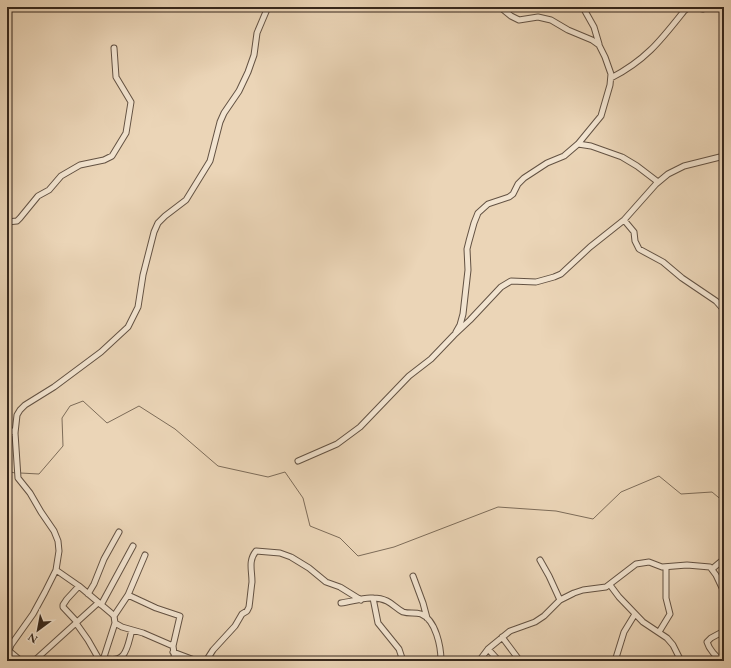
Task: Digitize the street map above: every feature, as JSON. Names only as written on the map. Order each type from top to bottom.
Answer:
[{"type":"street","points":[[21,661],[8,654],[16,638],[33,614],[56,570],[59,551],[56,535],[30,493],[18,478],[16,466],[15,422],[20,410],[101,352],[128,327],[138,307],[143,275],[154,232],[158,223],[165,216],[186,200],[210,161],[220,122],[224,113],[239,92],[248,72],[254,55],[257,33],[268,7]]},
{"type":"street","points":[[500,7],[511,16],[519,20],[538,17],[551,20],[568,30],[592,40],[599,45]]},
{"type":"street","points":[[454,335],[460,325],[463,314],[468,270],[468,249],[478,213],[488,204],[509,197],[524,178],[547,163],[564,156],[578,144],[601,116],[611,78],[594,27],[584,7]]},
{"type":"street","points":[[611,78],[636,63],[662,39],[688,7]]},
{"type":"street","points":[[694,7],[703,9],[708,7]]},
{"type":"street","points":[[7,222],[17,221],[38,196],[49,190],[61,176],[80,164],[104,160],[109,158],[114,153],[126,133],[131,102],[117,80],[114,48]]},
{"type":"street","points":[[578,144],[591,146],[629,160],[658,182]]},
{"type":"street","points":[[298,461],[331,447],[345,439],[374,413],[409,376],[431,359],[470,320],[494,293],[506,283],[515,281],[536,282],[561,274],[590,247],[624,220],[658,182],[673,171],[684,166],[724,156]]},
{"type":"street","points":[[624,220],[634,232],[635,241],[639,250],[657,258],[682,278],[716,301],[724,310]]},
{"type":"street","points":[[7,428],[15,433]]},
{"type":"street","points":[[88,594],[94,584],[104,559],[119,532]]},
{"type":"street","points":[[34,661],[76,622],[100,604],[133,546]]},
{"type":"street","points":[[206,661],[212,650],[235,626],[242,614],[247,611],[249,607],[252,581],[250,563],[256,551],[280,553],[291,558],[309,568],[326,582],[340,587],[362,600]]},
{"type":"street","points":[[114,616],[128,595],[145,555]]},
{"type":"street","points":[[712,569],[724,559]]},
{"type":"street","points":[[540,560],[560,600]]},
{"type":"street","points":[[479,661],[488,649],[502,637],[510,631],[535,622],[548,613],[560,600],[583,590],[604,588],[636,564],[649,562],[660,567],[694,565],[708,566],[712,569],[724,592]]},
{"type":"street","points":[[659,632],[670,614],[666,598],[666,567]]},
{"type":"street","points":[[56,570],[79,586],[114,616],[115,623],[102,660]]},
{"type":"street","points":[[413,576],[423,602],[427,618],[440,641],[441,661]]},
{"type":"street","points":[[610,585],[619,598],[635,614],[647,625],[667,638],[673,645],[681,661]]},
{"type":"street","points":[[79,586],[66,599],[63,607],[76,622],[102,660]]},
{"type":"street","points":[[128,595],[156,608],[180,616],[173,646],[175,661]]},
{"type":"street","points":[[373,598],[378,623],[399,649],[402,661]]},
{"type":"street","points":[[341,603],[379,598],[387,601],[404,612],[419,613],[427,618]]},
{"type":"street","points":[[615,661],[624,632],[635,614]]},
{"type":"street","points":[[115,623],[125,629],[143,633],[173,646]]},
{"type":"street","points":[[102,660],[122,658],[125,654],[132,630]]},
{"type":"street","points":[[722,661],[717,658],[708,646],[707,642],[724,631]]},
{"type":"street","points":[[502,637],[520,661]]},
{"type":"street","points":[[488,649],[499,661]]},
{"type":"street","points":[[173,652],[197,661]]},
{"type":"waterway","points":[[20,473],[39,474],[63,446],[62,418],[70,406],[83,401],[107,423],[139,406],[175,429],[218,466],[268,477],[285,472],[303,498],[310,526],[340,538],[358,556],[394,547],[498,507],[556,511],[593,519],[621,492],[659,476],[681,494],[712,492],[724,502]]},
{"type":"waterway","points":[[7,466],[11,472],[15,473]]}]
